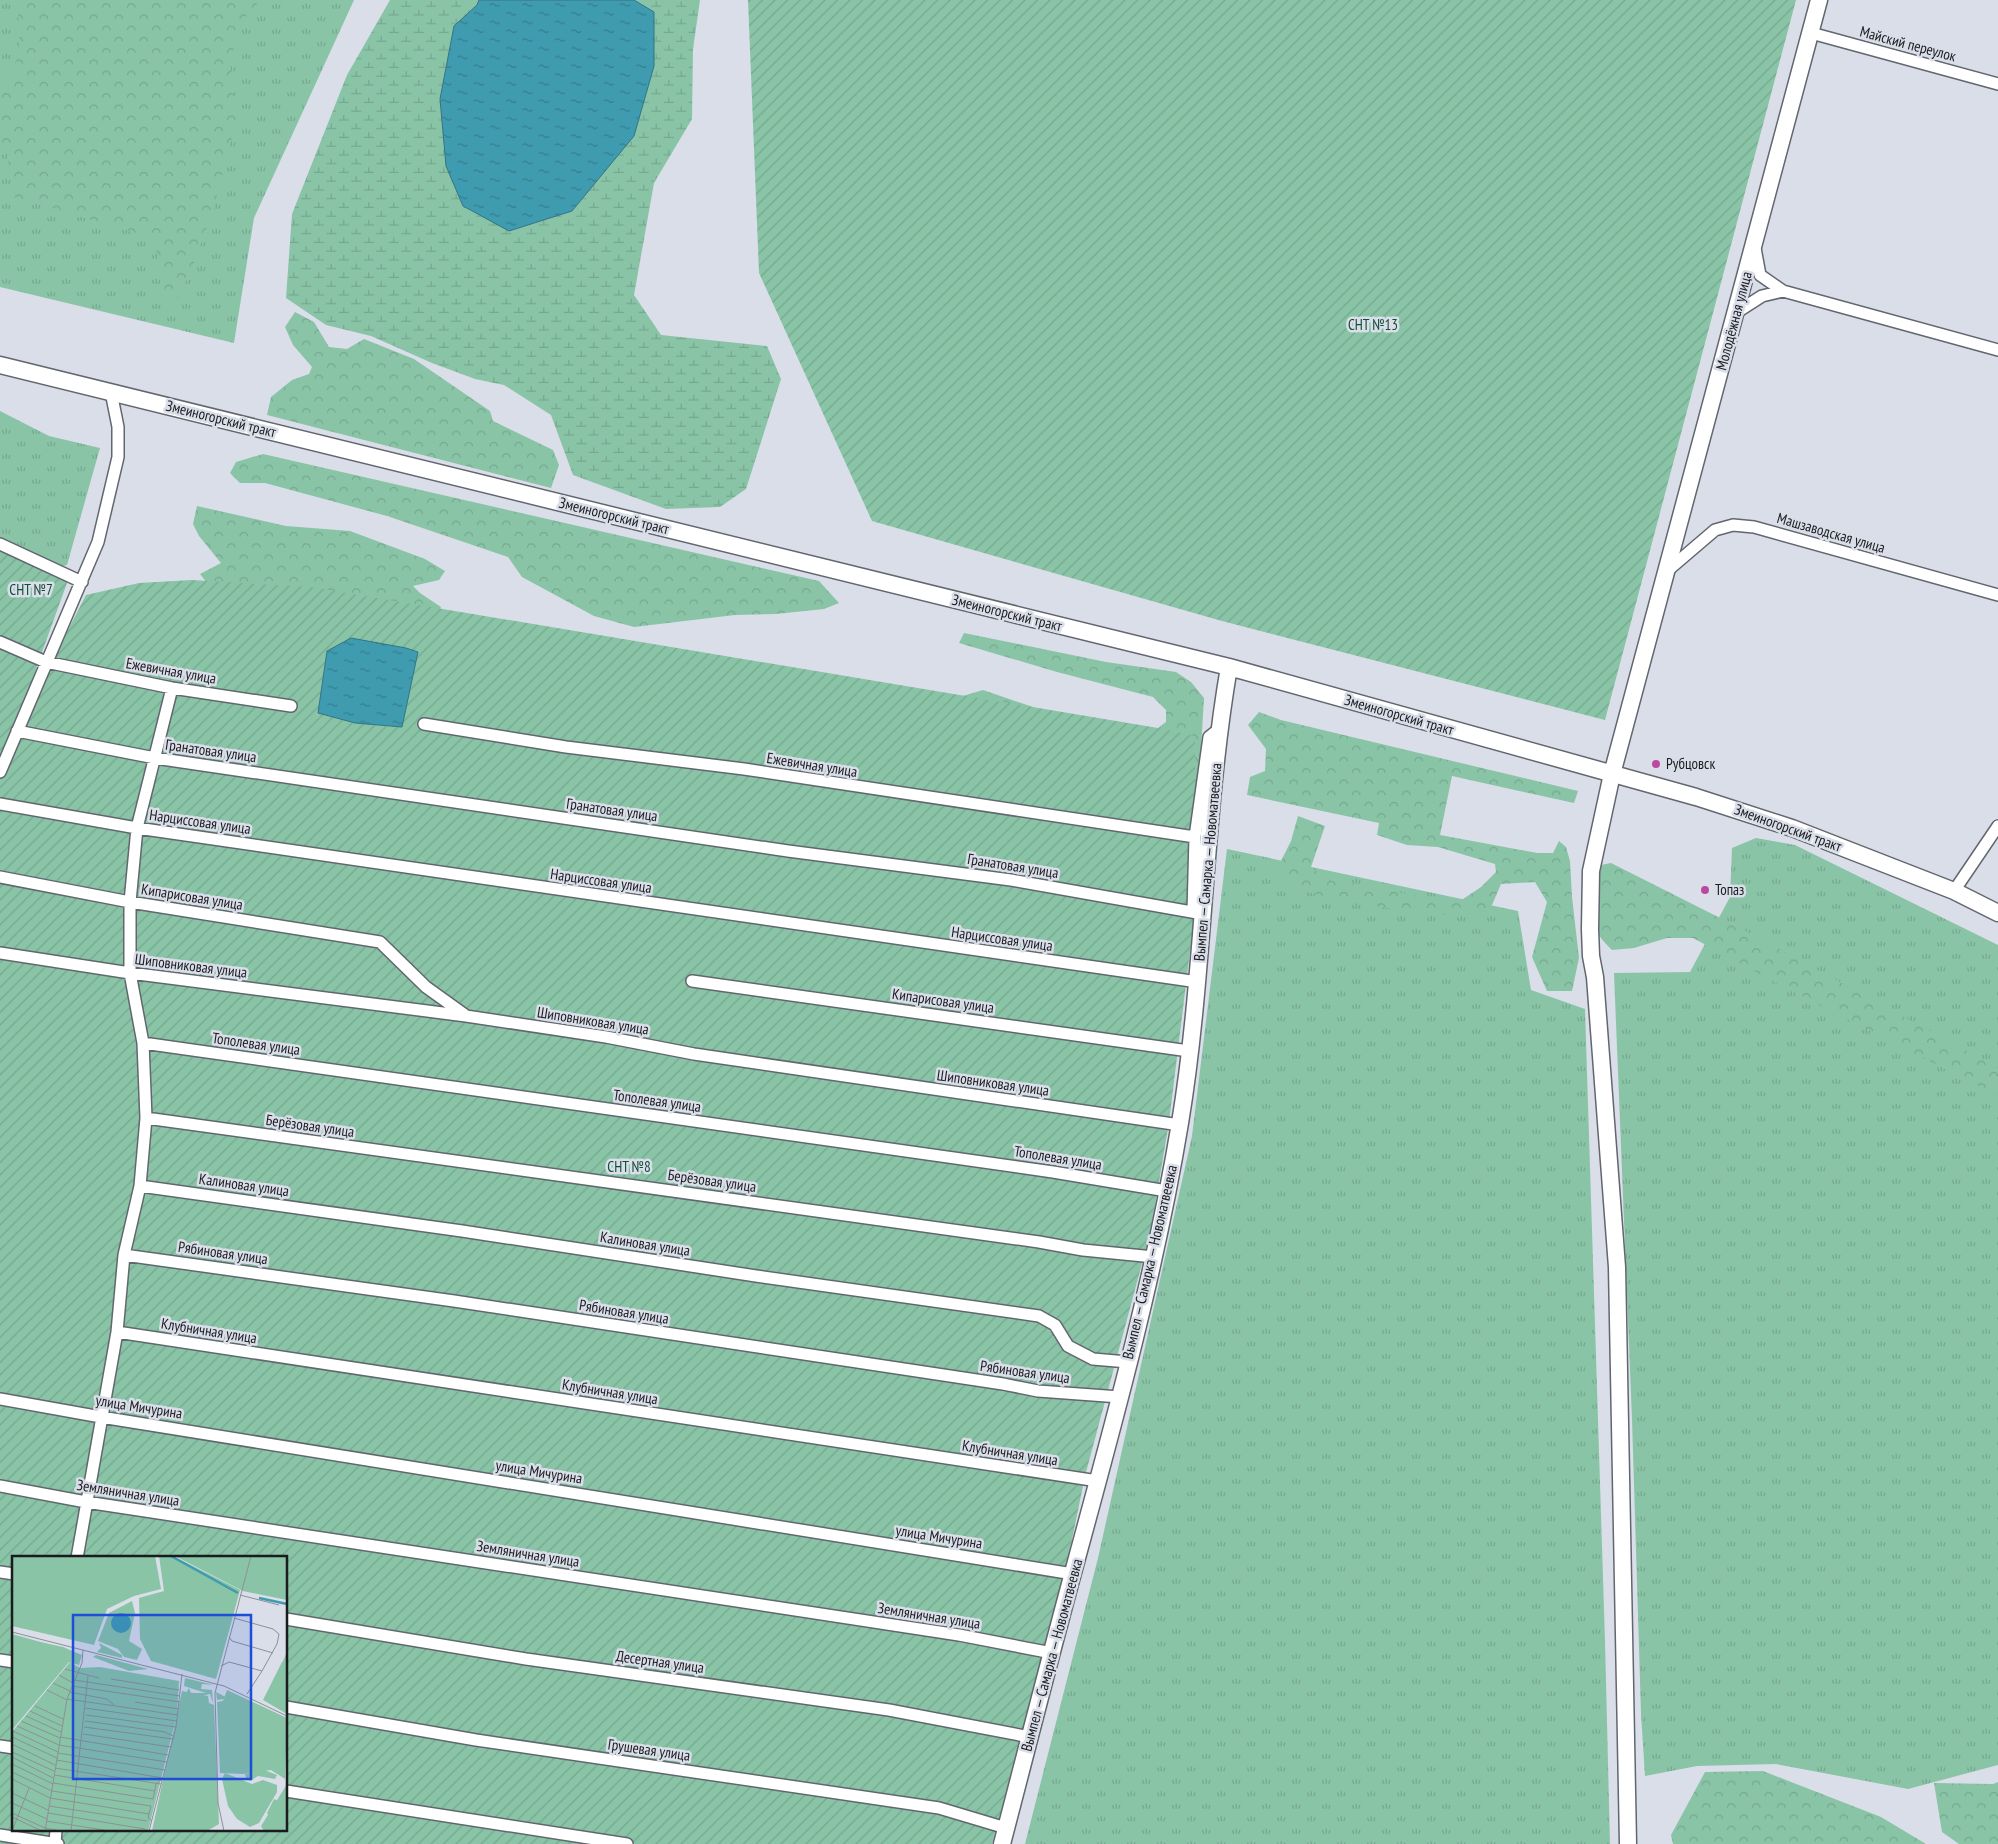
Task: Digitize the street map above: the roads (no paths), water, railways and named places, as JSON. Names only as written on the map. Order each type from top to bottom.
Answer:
[{"type":"main road","name":"Молодёжная улица","points":[[1628,1844],[1617,1267],[1595,977],[1591,956],[1591,871],[1612,774],[1819,0]]},
{"type":"main road","name":"Змеиногорский тракт","points":[[0,365],[1229,667],[1696,797],[1792,828],[1954,891],[1998,913]]},
{"type":"main road","name":"Вымпел — Самарка — Новоматвеевка","points":[[1003,1840],[1120,1397],[1168,1191],[1180,1125],[1198,982],[1198,913],[1219,729],[1229,667]]},
{"type":"street","name":"Майский переулок","points":[[1811,33],[1998,84]]},
{"type":"street","points":[[1754,246],[1760,275],[1783,291],[1998,350]]},
{"type":"street","points":[[1736,312],[1762,296],[1783,291]]},
{"type":"street","points":[[0,772],[2,759],[17,731],[98,542],[118,457],[118,427],[111,392]]},
{"type":"street","name":"Машзаводская улица","points":[[1667,570],[1715,530],[1733,525],[1754,527],[1998,595]]},
{"type":"street","points":[[0,544],[82,582]]},
{"type":"street","name":"Ежевичная улица","points":[[0,642],[46,662],[172,688],[291,706]]},
{"type":"street","points":[[78,1556],[86,1502],[117,1332],[124,1254],[140,1186],[146,1118],[143,1042],[130,973],[130,902],[137,828],[172,688]]},
{"type":"street","name":"Ежевичная улица","points":[[424,724],[566,747],[744,769],[1196,837]]},
{"type":"street","points":[[1198,913],[1196,837],[1208,737],[1219,729]]},
{"type":"street","name":"Гранатовая улица","points":[[17,731],[155,758],[788,851],[1011,880],[1198,913]]},
{"type":"street","name":"Нарциссовая улица","points":[[0,804],[137,828],[1198,982]]},
{"type":"street","points":[[1954,891],[1998,826]]},
{"type":"street","name":"Кипарисовая улица","points":[[0,877],[130,902],[380,942],[426,988],[466,1016]]},
{"type":"street","name":"Шиповниковая улица","points":[[0,953],[130,973],[466,1016],[606,1037],[694,1054],[1180,1125]]},
{"type":"street","name":"Кипарисовая улица","points":[[692,981],[1189,1052]]},
{"type":"street","name":"Тополевая улица","points":[[143,1042],[1053,1172],[1168,1191]]},
{"type":"street","name":"Берёзовая улица","points":[[146,1118],[1039,1242],[1083,1250],[1154,1257]]},
{"type":"street","name":"Калиновая улица","points":[[140,1186],[462,1230],[756,1276],[1038,1316],[1055,1325],[1068,1346],[1093,1359],[1128,1362]]},
{"type":"street","name":"Рябиновая улица","points":[[124,1254],[1004,1384],[1038,1391],[1120,1397]]},
{"type":"street","name":"Клубничная улица","points":[[117,1332],[1098,1482]]},
{"type":"street","name":"улица Мичурина","points":[[0,1399],[101,1417],[1073,1574]]},
{"type":"street","name":"Земляничная улица","points":[[0,1486],[86,1502],[959,1635],[1052,1653]]},
{"type":"street","name":"Десертная улица","points":[[288,1619],[526,1659],[889,1710],[1030,1737]]},
{"type":"street","name":"Грушевая улица","points":[[288,1707],[476,1740],[939,1808],[1003,1840]]},
{"type":"street","points":[[288,1791],[627,1844]]},
{"type":"street","points":[[0,1835],[56,1844]]},
{"type":"water","points":[[479,0],[634,0],[654,12],[654,66],[634,136],[572,211],[509,231],[463,206],[446,166],[440,99],[454,26],[477,5]]},
{"type":"water","points":[[351,638],[418,652],[402,727],[355,723],[318,713],[327,651]]},
{"type":"place","name":"Рубцовск","points":[[1656,764]]},
{"type":"place","name":"Топаз","points":[[1705,890]]},
{"type":"park label","name":"СНТ №13","points":[[1373,325]]},
{"type":"park label","name":"СНТ №7","points":[[31,590]]},
{"type":"park label","name":"СНТ №8","points":[[629,1167]]}]
